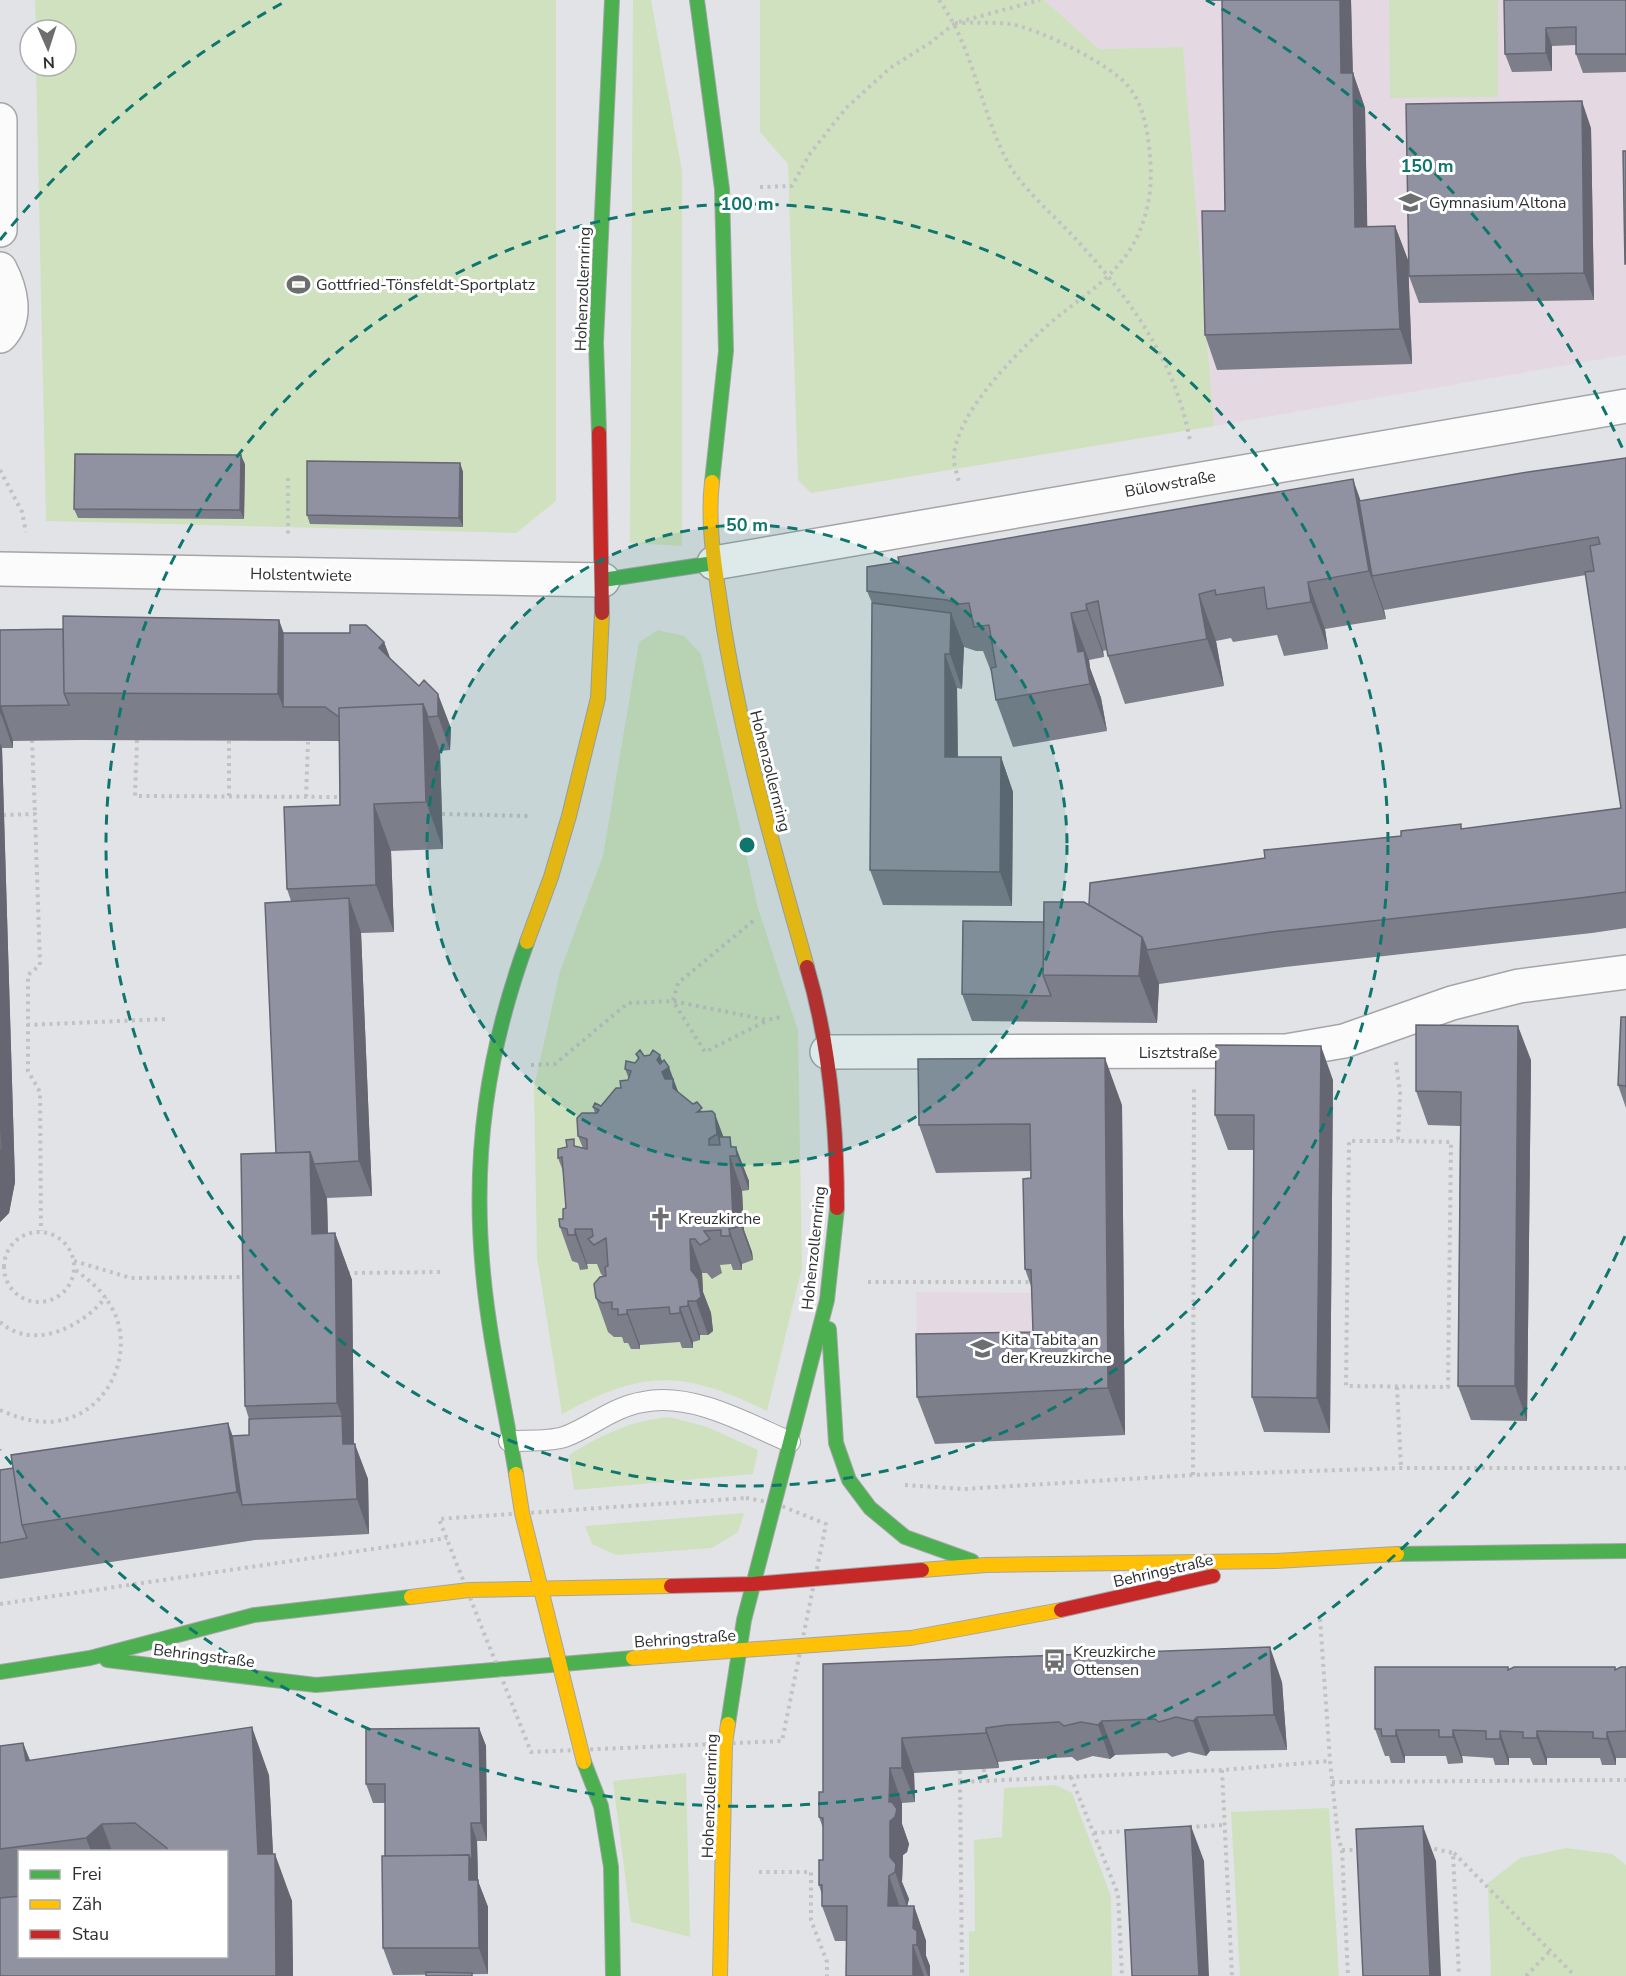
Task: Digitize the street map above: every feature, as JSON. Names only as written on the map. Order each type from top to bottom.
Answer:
[{"type":"main road","name":"Hohenzollernring","points":[[612,0],[596,342],[603,580],[598,698],[569,816],[551,877],[517,970],[490,1067],[480,1147],[483,1273],[509,1441],[540,1589],[580,1750],[601,1806],[611,1867],[613,1976]]},
{"type":"main road","name":"Hohenzollernring","points":[[697,0],[700,37],[722,189],[726,351],[711,490],[714,563],[729,664],[759,797],[819,1008],[827,1052],[837,1138],[837,1209],[828,1300],[753,1584],[739,1652],[725,1744],[720,1976]]},
{"type":"main road","points":[[603,580],[714,563]]},
{"type":"main road","points":[[828,1300],[836,1443],[849,1480],[870,1508],[905,1537],[986,1565]]},
{"type":"main road","name":"Behringstraße","points":[[0,1672],[90,1658],[254,1616],[469,1590],[753,1584],[986,1565],[1276,1561],[1405,1554],[1626,1551]]},
{"type":"main road","name":"Behringstraße","points":[[90,1658],[316,1685],[559,1663],[911,1638],[1049,1613],[1276,1561]]},
{"type":"street","points":[[0,120],[0,230]]},
{"type":"street","points":[[0,269],[11,302],[11,317],[6,330],[0,336]]},
{"type":"street","name":"Bülowstraße","points":[[714,563],[1197,478],[1626,406]]},
{"type":"street","name":"Holstentwiete","points":[[0,569],[603,580]]},
{"type":"street","name":"Lisztstraße","points":[[827,1052],[1286,1051],[1344,1041],[1452,1003],[1520,986],[1626,972]]},
{"type":"lane","points":[[509,1441],[563,1437],[601,1416],[642,1402],[672,1399],[712,1410],[790,1442]]},
{"type":"path","points":[[939,0],[955,23],[1007,161],[1110,276],[1144,321],[1185,413],[1197,478]]},
{"type":"path","points":[[722,189],[792,186],[809,155],[846,108],[890,68],[930,43],[955,23],[1040,0]]},
{"type":"path","points":[[955,23],[1011,24],[1057,40],[1096,62],[1129,87],[1148,127],[1152,176],[1145,221],[1131,248],[1110,276],[1038,333],[996,380],[963,422],[953,456],[966,518]]},
{"type":"path","points":[[0,470],[22,512],[33,570]]},
{"type":"path","points":[[288,478],[289,573]]},
{"type":"path","points":[[32,740],[40,965],[28,975],[27,1025],[28,1071],[40,1092],[41,1231]]},
{"type":"path","points":[[136,740],[135,796],[344,797],[344,805]]},
{"type":"path","points":[[229,741],[229,796]]},
{"type":"path","points":[[306,797],[308,741]]},
{"type":"path","points":[[3,815],[35,814]]},
{"type":"path","points":[[442,814],[569,816]]},
{"type":"path","points":[[790,906],[752,921],[678,983],[673,1001],[705,1052],[767,1020],[819,1008]]},
{"type":"path","points":[[490,1067],[555,1064],[628,1003],[673,1001],[767,1020]]},
{"type":"path","points":[[27,1025],[166,1019]]},
{"type":"path","points":[[1384,1028],[1394,1051],[1400,1093],[1398,1141]]},
{"type":"path","points":[[1193,1475],[1195,1052]]},
{"type":"path","points":[[1349,1141],[1398,1141],[1451,1142],[1448,1387],[1346,1386],[1349,1141]]},
{"type":"path","points":[[41,1231],[62,1240],[74,1261],[74,1269],[66,1289],[58,1297],[37,1302],[16,1294],[2,1277],[5,1255],[18,1237],[41,1231]]},
{"type":"path","points":[[74,1261],[131,1278],[249,1277]]},
{"type":"path","points":[[0,1410],[22,1420],[58,1422],[84,1412],[104,1394],[114,1379],[122,1353],[121,1331],[106,1297],[74,1269]]},
{"type":"path","points":[[340,1273],[483,1273]]},
{"type":"path","points":[[830,1282],[1041,1282]]},
{"type":"path","points":[[0,1322],[21,1333],[53,1333],[82,1321],[106,1297]]},
{"type":"path","points":[[1397,1387],[1401,1468]]},
{"type":"path","points":[[900,1485],[963,1489],[1193,1475],[1401,1468],[1626,1468]]},
{"type":"path","points":[[578,1509],[746,1498]]},
{"type":"path","points":[[0,1604],[447,1538],[439,1519],[465,1516]]},
{"type":"path","points":[[1320,1619],[1330,1761],[1342,1850],[1348,1976]]},
{"type":"path","points":[[743,1743],[782,1741],[792,1687]]},
{"type":"path","points":[[522,1728],[531,1752],[553,1751]]},
{"type":"path","points":[[604,1749],[694,1745]]},
{"type":"path","points":[[960,1782],[1222,1770],[1330,1761]]},
{"type":"path","points":[[984,1769],[984,1780]]},
{"type":"path","points":[[1222,1770],[1232,1976]]},
{"type":"path","points":[[960,1771],[962,1976]]},
{"type":"path","points":[[1071,1777],[1118,1894],[1122,1976]]},
{"type":"path","points":[[1332,1782],[1626,1780]]},
{"type":"path","points":[[1177,1828],[1225,1825]]},
{"type":"path","points":[[1094,1833],[1129,1831]]},
{"type":"path","points":[[1421,1848],[1432,1847],[1453,1852],[1575,1976]]},
{"type":"path","points":[[1342,1850],[1365,1850]]},
{"type":"path","points":[[1453,1852],[1460,1976]]},
{"type":"path","points":[[722,1872],[811,1872],[811,1920],[827,1962],[827,1976]]},
{"type":"path","points":[[1526,1976],[1550,1951]]},
{"type":"shaded area","name":"Gymnasium Altona","points":[[1044,0],[1626,0],[1626,355],[1214,426],[1183,47],[1099,49]]},
{"type":"shaded area","name":"Kita Tabita an der Kreuzkirche","points":[[916,1292],[1041,1293],[1050,1380],[917,1381]]},
{"type":"green space","name":"Gottfried-Tönsfeldt-Sportplatz","points":[[35,0],[556,0],[556,501],[516,533],[46,521],[36,78],[78,78],[78,18],[36,18]]},
{"type":"green space","points":[[633,0],[651,0],[682,171],[682,546],[630,543]]},
{"type":"green space","points":[[760,0],[1044,0],[1099,49],[1183,47],[1214,426],[811,493],[798,480],[788,164],[760,132]]},
{"type":"green space","points":[[1389,0],[1498,0],[1498,97],[1390,98]]},
{"type":"green space","points":[[658,630],[684,636],[701,654],[758,908],[798,1031],[802,1268],[767,1411],[711,1388],[687,1382],[664,1380],[641,1382],[617,1389],[562,1414],[537,1257],[534,1087],[560,971],[603,856],[639,642]]},
{"type":"green space","points":[[670,1417],[707,1427],[758,1450],[753,1474],[574,1490],[569,1455],[593,1441],[630,1425]]},
{"type":"green space","points":[[744,1513],[738,1532],[712,1548],[616,1555],[592,1544],[585,1526]]},
{"type":"green space","points":[[686,1773],[690,1937],[631,1922],[613,1781]]},
{"type":"green space","points":[[1056,1785],[1072,1793],[1111,1896],[1112,1976],[969,1976],[969,1932],[975,1931],[974,1840],[1002,1837],[1004,1788]]},
{"type":"green space","points":[[1329,1808],[1339,1976],[1240,1976],[1231,1812]]},
{"type":"green space","points":[[1566,1848],[1612,1854],[1626,1865],[1626,1976],[1491,1976],[1488,1883],[1520,1858]]},
{"type":"building","points":[[1222,0],[1340,0],[1341,73],[1353,73],[1355,227],[1395,226],[1400,329],[1205,335],[1202,211],[1225,211]]},
{"type":"building","points":[[1504,0],[1626,0],[1626,54],[1576,54],[1576,27],[1546,28],[1546,53],[1505,54]]},
{"type":"building","points":[[1582,101],[1584,273],[1409,276],[1406,104]]},
{"type":"building","points":[[1623,151],[1626,151],[1626,264],[1625,264]]},
{"type":"building","points":[[75,454],[241,455],[240,510],[74,509]]},
{"type":"building","points":[[1626,458],[1626,892],[1272,932],[1147,950],[1142,937],[1089,905],[1090,883],[1265,858],[1264,850],[1401,836],[1401,831],[1461,824],[1461,829],[1621,808],[1585,572],[1594,571],[1590,546],[1600,544],[1598,537],[1372,576],[1359,501]]},
{"type":"building","points":[[307,461],[460,463],[459,518],[307,515]]},
{"type":"building","points":[[1353,479],[1369,571],[1308,582],[1311,602],[1267,609],[1264,587],[1216,595],[1215,590],[1199,594],[1207,639],[1108,656],[1098,601],[1086,604],[1087,610],[1071,613],[1078,652],[1084,651],[1090,684],[996,700],[991,668],[996,667],[989,625],[974,627],[969,603],[959,604],[947,600],[867,591],[867,567],[899,562],[898,557]]},
{"type":"building","points":[[872,603],[951,613],[950,654],[945,654],[945,757],[1001,757],[1000,872],[870,870]]},
{"type":"building","points":[[63,616],[279,620],[278,694],[64,693]]},
{"type":"building","points":[[350,625],[366,625],[384,642],[379,648],[419,686],[424,680],[438,694],[438,716],[428,717],[423,704],[339,708],[339,717],[325,707],[283,707],[283,633],[350,633]]},
{"type":"building","points":[[63,629],[64,693],[69,705],[1,706],[0,714],[0,630]]},
{"type":"building","points":[[423,704],[426,802],[374,804],[376,885],[287,889],[284,807],[340,805],[339,708]]},
{"type":"building","points":[[349,898],[359,1161],[314,1164],[310,1152],[276,1153],[265,903]]},
{"type":"building","points":[[1044,902],[1084,902],[1142,937],[1139,976],[1043,975]]},
{"type":"building","points":[[963,921],[1044,922],[1043,975],[1051,996],[962,994]]},
{"type":"building","points":[[1621,1017],[1626,1017],[1626,1086],[1618,1085]]},
{"type":"building","points":[[1416,1025],[1518,1026],[1515,1386],[1458,1386],[1461,1092],[1416,1091]]},
{"type":"building","points":[[1216,1045],[1321,1046],[1317,1398],[1252,1397],[1254,1115],[1215,1115]]},
{"type":"building","name":"Kreuzkirche","points":[[640,1050],[644,1056],[650,1055],[653,1050],[660,1055],[657,1060],[660,1064],[664,1060],[669,1067],[662,1072],[665,1079],[673,1079],[673,1088],[693,1104],[697,1102],[702,1108],[697,1112],[712,1111],[715,1114],[717,1134],[709,1139],[709,1145],[720,1145],[719,1137],[730,1137],[731,1147],[736,1147],[737,1156],[730,1156],[733,1218],[740,1218],[741,1226],[729,1229],[730,1236],[721,1236],[721,1230],[704,1231],[710,1239],[700,1245],[695,1239],[690,1239],[691,1270],[698,1279],[701,1297],[696,1301],[688,1301],[688,1306],[680,1307],[680,1313],[670,1314],[669,1307],[627,1310],[627,1314],[618,1315],[618,1309],[612,1309],[612,1302],[602,1303],[596,1298],[594,1284],[600,1277],[606,1276],[605,1267],[608,1266],[606,1238],[594,1245],[588,1239],[593,1236],[592,1229],[575,1229],[575,1235],[568,1235],[567,1229],[560,1227],[559,1219],[563,1219],[563,1209],[566,1208],[562,1157],[558,1158],[558,1149],[567,1147],[566,1140],[574,1139],[574,1146],[587,1149],[587,1139],[578,1136],[577,1118],[582,1113],[597,1113],[599,1110],[593,1107],[595,1103],[601,1106],[616,1088],[621,1088],[620,1081],[628,1080],[631,1071],[625,1069],[626,1061],[635,1063],[639,1058],[636,1054]]},
{"type":"building","points":[[1105,1058],[1108,1388],[917,1397],[916,1334],[1033,1332],[1031,1270],[1025,1269],[1023,1179],[1031,1178],[1030,1124],[919,1125],[918,1059]]},
{"type":"building","points":[[0,1074],[2,1148],[0,1159]]},
{"type":"building","points":[[310,1152],[312,1234],[335,1233],[337,1403],[245,1406],[241,1154]]},
{"type":"building","points":[[342,1416],[343,1444],[355,1444],[357,1499],[242,1505],[232,1436],[249,1435],[249,1419]]},
{"type":"building","points":[[228,1423],[237,1492],[22,1525],[11,1455]]},
{"type":"building","points":[[13,1468],[22,1525],[27,1538],[0,1543],[0,1470]]},
{"type":"building","points":[[1270,1647],[1274,1715],[1197,1717],[1193,1721],[1176,1717],[1159,1722],[1155,1719],[1102,1721],[1098,1725],[1081,1722],[1064,1726],[1059,1722],[1007,1725],[986,1728],[986,1733],[902,1738],[902,1768],[890,1768],[889,1802],[892,1802],[897,1809],[895,1817],[890,1821],[890,1857],[896,1864],[895,1872],[889,1876],[888,1906],[914,1906],[913,1928],[917,1931],[917,1945],[913,1945],[913,1975],[917,1976],[846,1976],[847,1906],[822,1906],[822,1885],[819,1885],[819,1860],[823,1860],[823,1818],[819,1817],[819,1792],[823,1792],[823,1664]]},
{"type":"building","points":[[1375,1667],[1508,1667],[1508,1670],[1514,1667],[1615,1667],[1615,1670],[1626,1667],[1626,1731],[1607,1732],[1607,1739],[1593,1738],[1593,1732],[1537,1731],[1537,1738],[1523,1738],[1523,1732],[1500,1731],[1500,1739],[1486,1739],[1486,1731],[1453,1730],[1453,1737],[1439,1737],[1439,1730],[1396,1730],[1396,1736],[1382,1736],[1381,1729],[1375,1729]]},
{"type":"building","points":[[252,1727],[258,1854],[275,1854],[276,1976],[0,1976],[0,1898],[18,1896],[18,1958],[228,1958],[228,1850],[167,1850],[135,1823],[102,1824],[86,1838],[0,1849],[0,1746],[23,1743],[26,1761]]},
{"type":"building","points":[[479,1728],[481,1823],[471,1823],[472,1864],[469,1855],[385,1856],[385,1784],[366,1784],[366,1729]]},
{"type":"building","points":[[1191,1826],[1199,1976],[1132,1976],[1125,1830]]},
{"type":"building","points":[[1423,1826],[1430,1976],[1363,1976],[1356,1829]]},
{"type":"building","points":[[469,1855],[469,1880],[478,1880],[479,1948],[383,1948],[382,1856]]},
{"type":"building","points":[[426,1972],[472,1973],[472,1976],[426,1976]]},
{"type":"traffic: fast","points":[[599,433],[596,342],[612,0]]},
{"type":"traffic: fast","points":[[697,0],[722,189],[726,351],[712,482]]},
{"type":"traffic: fast","points":[[603,580],[714,563]]},
{"type":"traffic: fast","points":[[516,1474],[486,1297],[480,1229],[480,1187],[486,1104],[493,1064],[513,983],[527,942]]},
{"type":"traffic: fast","points":[[728,1724],[744,1620],[827,1300],[837,1208]]},
{"type":"traffic: fast","points":[[829,1329],[836,1443],[849,1480],[870,1508],[905,1537],[972,1561]]},
{"type":"traffic: fast","points":[[1397,1554],[1626,1551]]},
{"type":"traffic: fast","points":[[0,1672],[90,1658],[254,1615],[411,1597]]},
{"type":"traffic: fast","points":[[107,1660],[316,1685],[633,1658]]},
{"type":"traffic: fast","points":[[584,1762],[601,1806],[611,1867],[613,1976]]},
{"type":"traffic: slow","points":[[712,482],[710,514],[712,546],[737,700],[758,790],[807,967]]},
{"type":"traffic: slow","points":[[527,942],[551,877],[569,816],[598,698],[602,613]]},
{"type":"traffic: slow","points":[[516,1474],[522,1513],[584,1762]]},
{"type":"traffic: slow","points":[[922,1570],[986,1565],[1276,1561],[1397,1554]]},
{"type":"traffic: slow","points":[[411,1597],[469,1590],[671,1586]]},
{"type":"traffic: slow","points":[[633,1658],[911,1638],[1061,1610]]},
{"type":"traffic: slow","points":[[720,1976],[725,1744],[728,1724]]},
{"type":"traffic: jam","points":[[599,433],[602,613]]},
{"type":"traffic: jam","points":[[807,967],[815,996],[831,1086],[836,1147],[837,1208]]},
{"type":"traffic: jam","points":[[671,1586],[753,1584],[922,1570]]},
{"type":"traffic: jam","points":[[1061,1610],[1213,1576]]},
{"type":"place","name":"Gymnasium Altona","points":[[1411,202]]},
{"type":"place","name":"Gottfried-Tönsfeldt-Sportplatz","points":[[298,284]]},
{"type":"place","name":"Kreuzkirche","points":[[660,1218]]},
{"type":"place","name":"Kita Tabita an der Kreuzkirche","points":[[983,1348]]},
{"type":"place","name":"Kreuzkirche Ottensen","points":[[1055,1660]]}]
